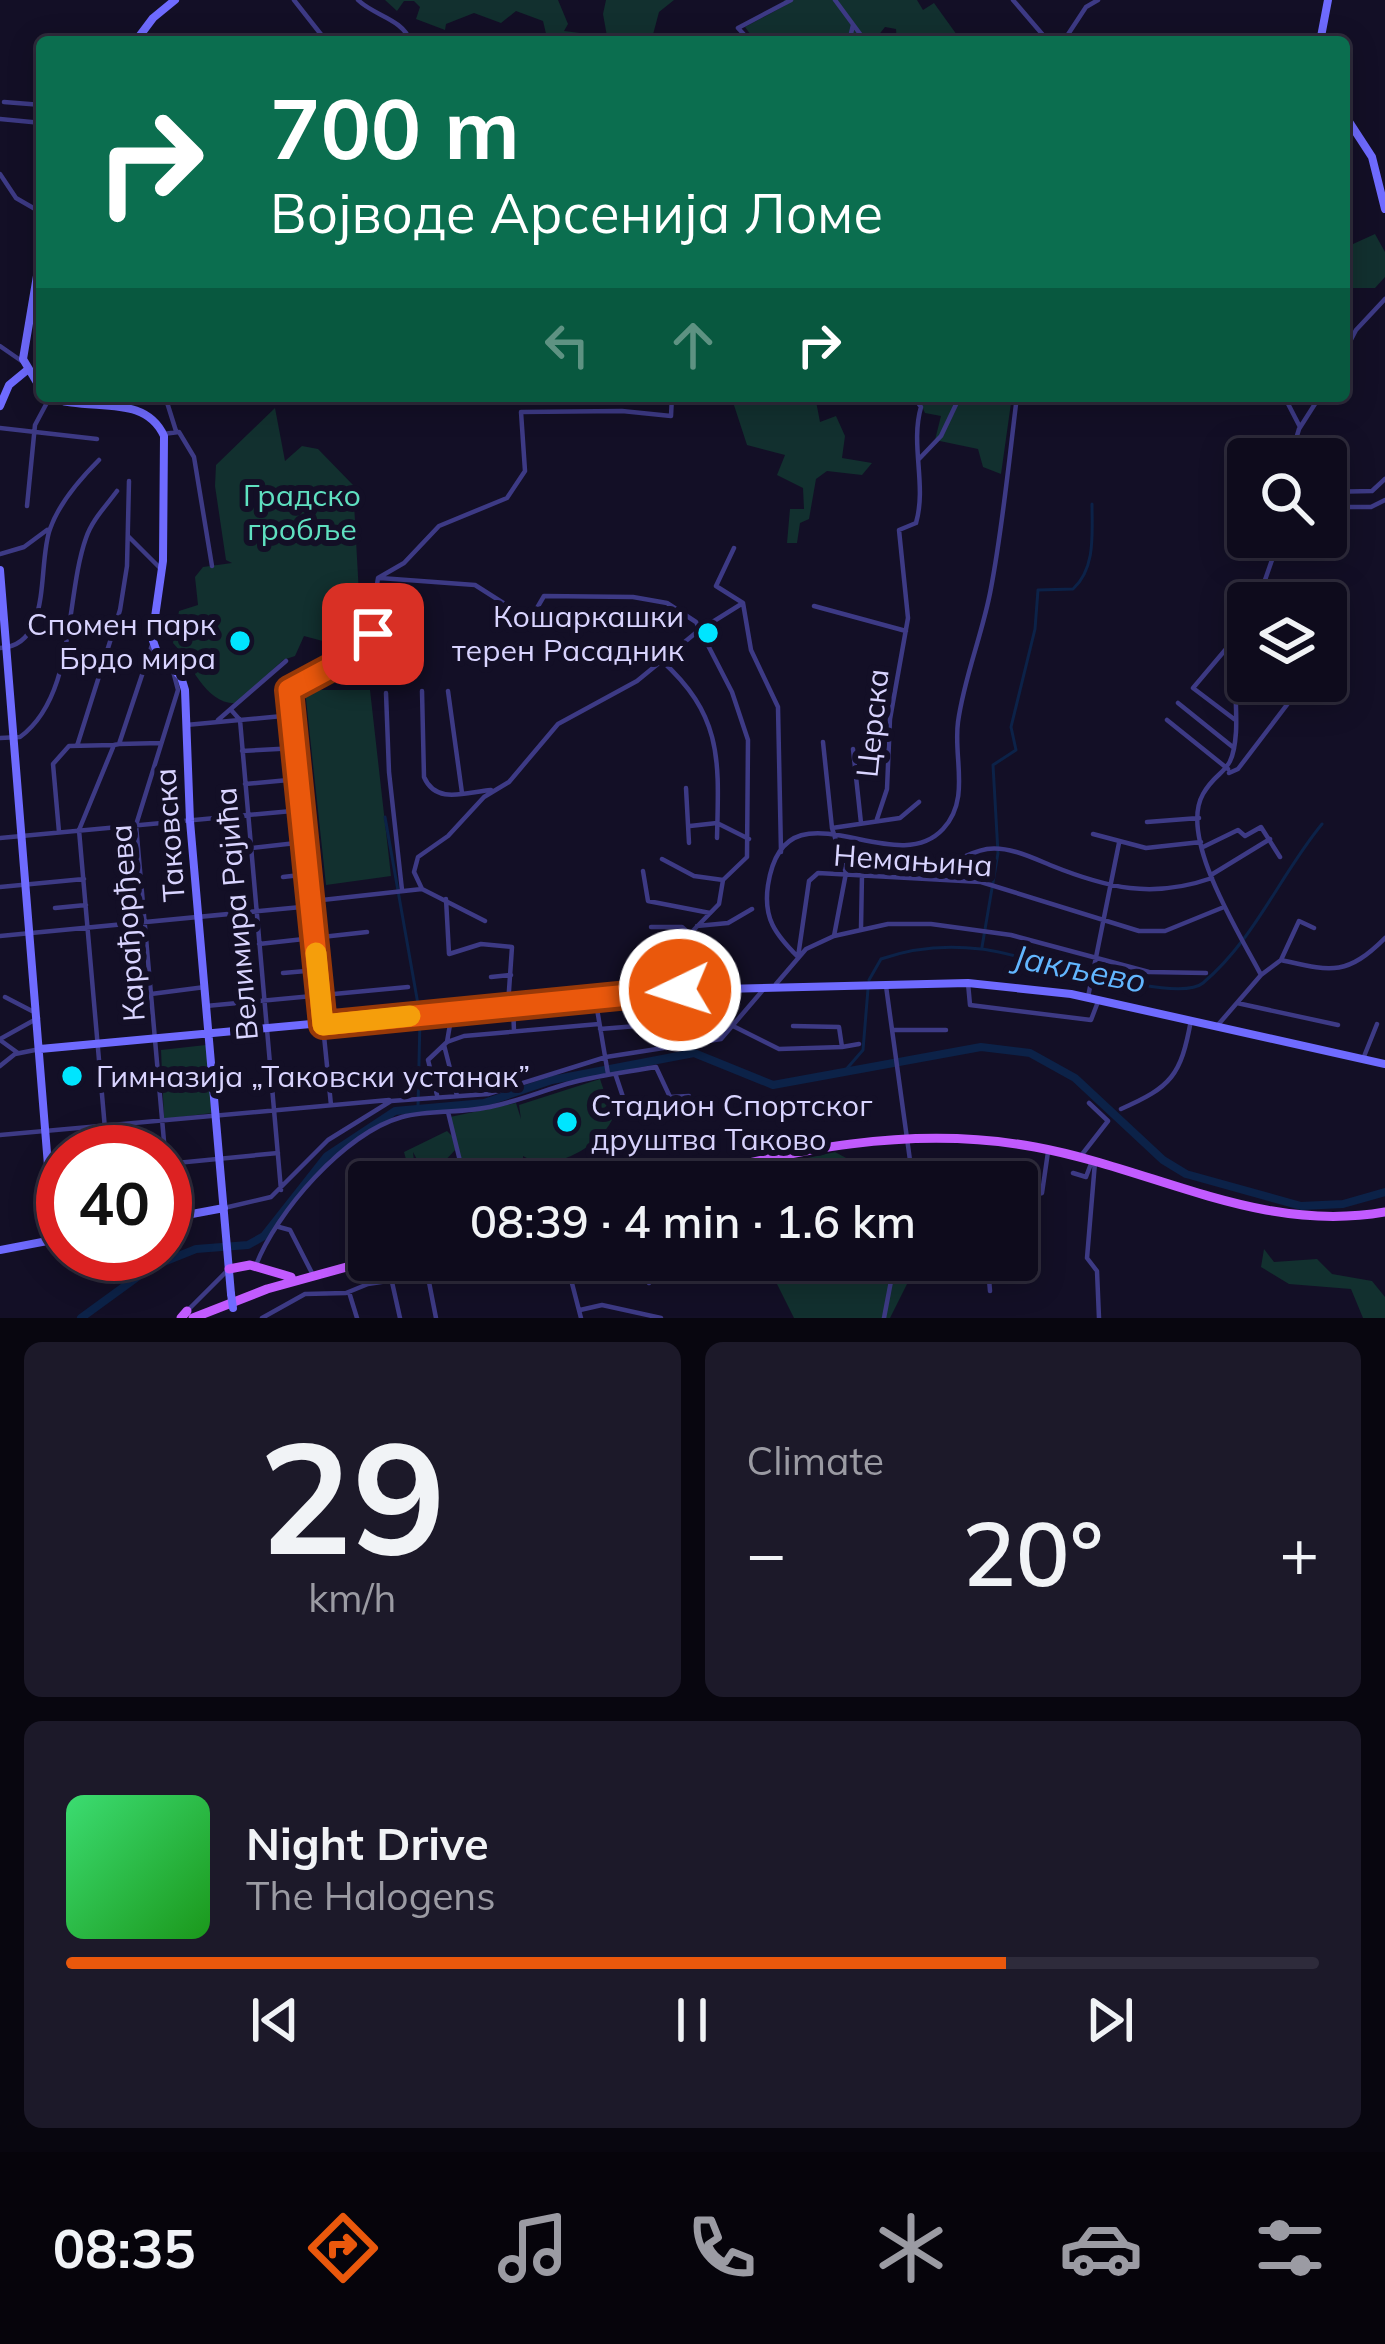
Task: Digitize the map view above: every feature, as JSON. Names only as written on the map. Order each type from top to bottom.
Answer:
[{"type":"main road","points":[[755,1161],[798,1150],[905,1137],[1048,1150],[1275,1214],[1319,1218],[1385,1212]]},
{"type":"main road","points":[[229,1272],[256,1266],[276,1276],[308,1277]]},
{"type":"main road","points":[[192,1316],[348,1266]]},
{"type":"street","points":[[140,36],[175,0]]},
{"type":"street","points":[[294,0],[322,36]]},
{"type":"street","points":[[358,0],[410,36]]},
{"type":"street","points":[[745,36],[738,28],[791,0]]},
{"type":"street","points":[[835,0],[861,36]]},
{"type":"street","points":[[1013,0],[1044,36]]},
{"type":"street","points":[[1067,36],[1086,7],[1098,0]]},
{"type":"street","points":[[1321,36],[1328,0]]},
{"type":"street","points":[[850,36],[853,25]]},
{"type":"street","points":[[4,102],[36,105]]},
{"type":"street","points":[[0,119],[36,122]]},
{"type":"street","points":[[1350,122],[1372,157],[1385,209]]},
{"type":"street","points":[[0,173],[16,198],[36,210]]},
{"type":"street","points":[[1,402],[24,366],[36,297]]},
{"type":"street","points":[[1350,342],[1385,299]]},
{"type":"street","points":[[0,346],[36,381]]},
{"type":"street","points":[[27,506],[33,434],[44,402]]},
{"type":"street","points":[[67,402],[140,409],[164,434],[162,570],[153,642],[117,745],[80,830],[105,1125]]},
{"type":"street","points":[[168,402],[176,431],[194,457],[212,566]]},
{"type":"street","points":[[378,578],[400,566],[445,523],[507,498],[525,471],[521,412],[622,411],[671,416],[672,402]]},
{"type":"street","name":"Церска","points":[[877,819],[887,789],[890,719],[908,606],[899,530],[918,520],[916,424],[921,407],[917,402]]},
{"type":"street","points":[[919,459],[941,436],[957,402]]},
{"type":"street","points":[[832,829],[882,846],[906,848],[936,835],[954,814],[959,785],[957,724],[991,592],[1016,402]]},
{"type":"street","points":[[1287,402],[1300,427]]},
{"type":"street","points":[[1297,438],[1316,402]]},
{"type":"street","points":[[0,428],[97,439]]},
{"type":"street","points":[[164,434],[176,431]]},
{"type":"street","points":[[3,648],[23,641],[38,611],[50,529],[71,492],[99,460]]},
{"type":"street","points":[[1347,492],[1372,491],[1385,478]]},
{"type":"street","points":[[76,746],[120,610],[129,482]]},
{"type":"street","points":[[0,737],[26,733],[42,714],[65,652],[86,537],[117,491]]},
{"type":"street","points":[[1347,507],[1371,507],[1385,500]]},
{"type":"street","points":[[0,554],[24,547],[50,529]]},
{"type":"street","points":[[128,536],[162,570]]},
{"type":"street","points":[[734,548],[716,586],[742,603],[751,650],[778,707],[781,853],[767,887],[770,925],[798,957]]},
{"type":"street","points":[[0,570],[45,1125]]},
{"type":"street","points":[[378,578],[475,585],[530,620],[544,596],[633,597],[667,603],[696,622],[744,722],[749,839],[743,863],[723,880],[721,902],[677,953],[680,990]]},
{"type":"street","points":[[331,1105],[289,690],[330,668],[373,634],[378,578]]},
{"type":"street","points":[[422,691],[426,782],[441,795],[491,790],[509,782],[558,724],[637,681],[698,631],[742,603]]},
{"type":"street","name":"Церска","points":[[814,606],[905,631]]},
{"type":"street","name":"Таковска","points":[[153,642],[184,686],[190,821],[233,1313]]},
{"type":"street","points":[[1227,649],[1193,688],[1236,720]]},
{"type":"street","points":[[662,660],[687,684],[712,728],[718,763],[717,838]]},
{"type":"street","points":[[213,723],[286,661]]},
{"type":"street","name":"Карађорђева","points":[[162,1125],[136,826],[178,688],[171,666]]},
{"type":"street","points":[[448,691],[462,793]]},
{"type":"street","points":[[386,693],[398,890]]},
{"type":"street","points":[[1226,772],[1234,748],[1236,702]]},
{"type":"street","points":[[1261,975],[1224,907],[1202,845],[1199,818],[1204,791],[1242,764],[1289,702]]},
{"type":"street","points":[[1178,703],[1234,748]]},
{"type":"street","points":[[232,711],[240,720]]},
{"type":"street","points":[[186,725],[293,715]]},
{"type":"street","name":"Велимира Рајића","points":[[240,720],[281,1190]]},
{"type":"street","points":[[1167,720],[1226,772]]},
{"type":"street","points":[[823,742],[832,829],[846,872],[834,936]]},
{"type":"street","points":[[59,832],[52,764],[69,746],[161,743]]},
{"type":"street","points":[[242,751],[296,748]]},
{"type":"street","points":[[853,749],[861,823]]},
{"type":"street","points":[[245,784],[299,779]]},
{"type":"street","points":[[686,788],[689,843]]},
{"type":"street","points":[[422,889],[414,872],[418,857],[448,836],[491,790]]},
{"type":"street","points":[[781,853],[800,837],[900,818],[919,802]]},
{"type":"street","points":[[0,838],[302,810]]},
{"type":"street","points":[[1147,822],[1199,818]]},
{"type":"street","points":[[690,826],[717,823],[749,839]]},
{"type":"street","points":[[1093,834],[1146,848],[1202,845],[1238,830],[1245,836],[1261,827],[1280,857]]},
{"type":"street","points":[[928,879],[968,856],[997,849],[1111,887],[1145,893],[1179,890],[1212,876],[1270,838]]},
{"type":"street","points":[[251,848],[306,842]]},
{"type":"street","points":[[968,983],[970,1005],[1090,1020],[1092,976],[1119,843]]},
{"type":"street","points":[[662,859],[694,876],[723,880]]},
{"type":"street","points":[[643,871],[648,901],[710,914]]},
{"type":"street","name":"Немањина","points":[[798,957],[809,881],[818,873],[993,886],[1102,923],[1165,932],[1224,907]]},
{"type":"street","points":[[283,877],[309,874]]},
{"type":"street","points":[[860,930],[862,874]]},
{"type":"street","points":[[0,887],[84,879]]},
{"type":"street","points":[[0,937],[256,913],[422,889],[484,921]]},
{"type":"street","points":[[446,899],[449,954],[473,946],[512,946],[514,1030]]},
{"type":"street","points":[[55,908],[86,905]]},
{"type":"street","points":[[698,926],[728,923],[752,909]]},
{"type":"street","points":[[1217,1026],[1261,975],[1281,960],[1299,921],[1314,928]]},
{"type":"street","points":[[114,1125],[417,1096],[488,1094],[606,1059],[713,1041],[735,1027],[798,957],[834,936],[860,930],[931,924],[987,932],[1149,972],[1205,973]]},
{"type":"street","points":[[651,927],[682,927],[689,934]]},
{"type":"street","points":[[259,944],[367,932]]},
{"type":"street","points":[[1281,960],[1338,971],[1367,956],[1385,938]]},
{"type":"street","points":[[677,953],[709,953]]},
{"type":"street","points":[[652,964],[677,963]]},
{"type":"street","points":[[283,973],[318,970]]},
{"type":"street","points":[[490,977],[511,975]]},
{"type":"street","points":[[0,1066],[18,1053],[40,1049],[680,990],[863,983],[968,983],[1093,998],[1385,1064]]},
{"type":"street","points":[[881,983],[909,1161]]},
{"type":"street","points":[[152,994],[205,987]]},
{"type":"street","points":[[206,1006],[408,987]]},
{"type":"street","points":[[595,997],[606,1059],[625,1103]]},
{"type":"street","points":[[5,998],[37,1016]]},
{"type":"street","points":[[1237,1003],[1338,1024]]},
{"type":"street","points":[[452,1012],[446,1044],[457,1096]]},
{"type":"street","points":[[18,1053],[0,1039],[37,1016]]},
{"type":"street","points":[[1121,1109],[1160,1093],[1182,1056],[1191,1020]]},
{"type":"street","points":[[437,1095],[428,1060],[446,1044],[476,1034],[674,1022]]},
{"type":"street","points":[[1364,1059],[1377,1024]]},
{"type":"street","points":[[793,1026],[839,1028],[842,1047]]},
{"type":"street","points":[[735,1027],[778,1049],[859,1044]]},
{"type":"street","points":[[890,1030],[946,1030]]},
{"type":"street","points":[[256,1266],[262,1244],[308,1185],[346,1149],[408,1116],[495,1106],[611,1074],[656,1067],[670,1097],[689,1096]]},
{"type":"street","points":[[192,1214],[271,1197],[328,1140],[391,1101]]},
{"type":"street","points":[[1073,1173],[1086,1177],[1108,1121],[1089,1103]]},
{"type":"street","points":[[448,1112],[460,1161]]},
{"type":"street","points":[[0,1136],[36,1133]]},
{"type":"street","points":[[1038,1194],[1042,1193],[1048,1150]]},
{"type":"street","points":[[192,1161],[278,1153]]},
{"type":"street","points":[[1089,1160],[1087,1258],[1097,1270],[1099,1318]]},
{"type":"street","points":[[279,1227],[290,1230],[308,1277]]},
{"type":"street","points":[[0,1250],[36,1243]]},
{"type":"street","points":[[192,1316],[217,1280],[229,1272]]},
{"type":"street","points":[[262,1318],[302,1294],[349,1292],[392,1281],[400,1318]]},
{"type":"street","points":[[429,1281],[436,1318]]},
{"type":"street","points":[[571,1281],[580,1314],[602,1305],[661,1318]]},
{"type":"street","points":[[884,1318],[891,1281]]},
{"type":"street","points":[[988,1281],[991,1292]]},
{"type":"street","points":[[349,1292],[357,1318]]},
{"type":"green space","points":[[385,0],[558,0],[568,24],[564,31],[589,36],[547,36],[543,21],[516,11],[501,23],[474,13],[446,24],[445,30],[416,19],[420,7],[414,1],[404,1],[397,11]]},
{"type":"green space","points":[[606,0],[674,0],[659,12],[653,36],[607,36]]},
{"type":"green space","points":[[784,0],[917,0],[923,10],[934,3],[958,36],[897,36],[896,29],[885,27],[878,36],[752,36],[745,27],[786,5]]},
{"type":"green space","points":[[1375,234],[1385,252],[1385,277],[1375,288],[1350,288],[1350,240],[1353,244]]},
{"type":"green space","points":[[733,402],[816,402],[820,422],[836,416],[845,436],[842,458],[872,463],[862,475],[827,471],[816,479],[809,519],[800,523],[797,543],[787,543],[790,509],[804,509],[803,488],[777,475],[785,455],[747,445]]},
{"type":"green space","points":[[920,402],[1011,402],[1001,474],[983,467],[978,449],[935,440],[941,416],[925,413]]},
{"type":"green space","name":"Градско гробље","points":[[275,408],[285,461],[302,446],[318,449],[353,485],[361,631],[349,648],[304,636],[295,656],[283,660],[238,703],[227,702],[208,691],[173,643],[179,611],[198,605],[195,577],[203,567],[232,563],[226,560],[216,465]]},
{"type":"green space","points":[[305,690],[370,690],[391,876],[326,885]]},
{"type":"green space","points":[[206,1045],[212,1113],[164,1119],[161,1050]]},
{"type":"green space","points":[[600,1079],[613,1118],[598,1138],[561,1160],[535,1161],[523,1156],[523,1161],[460,1161],[457,1148],[445,1161],[418,1161],[413,1152],[414,1161],[406,1161],[404,1152],[447,1131],[455,1139],[450,1117],[516,1103],[521,1119],[519,1105]]},
{"type":"green space","points":[[835,1152],[852,1161],[794,1161]]},
{"type":"green space","points":[[1264,1249],[1274,1262],[1317,1259],[1332,1274],[1372,1281],[1385,1297],[1385,1318],[1363,1318],[1351,1289],[1289,1284],[1261,1267]]},
{"type":"green space","points":[[776,1281],[908,1281],[890,1318],[794,1318]]},
{"type":"waterway","points":[[982,947],[998,853],[993,765],[1016,750],[1011,727],[1035,629],[1038,590],[1073,589],[1080,581],[1091,550],[1092,504]]},
{"type":"waterway","points":[[385,817],[419,1010]]},
{"type":"waterway","name":"Јакљево","points":[[869,980],[881,959],[956,947],[1163,988],[1203,983],[1238,947],[1322,824]]},
{"type":"waterway","name":"Јакљево","points":[[843,1073],[863,1050],[868,989]]},
{"type":"waterway","points":[[418,1107],[420,1019]]},
{"type":"waterway","points":[[81,1318],[151,1267],[196,1249],[248,1245],[264,1236],[327,1156],[395,1111],[484,1103],[552,1080],[694,1053],[773,1085],[981,1047],[1030,1053],[1075,1078],[1163,1160],[1186,1174],[1301,1206],[1343,1204],[1385,1192]]},
{"type":"slow traffic","points":[[316,953],[323,1025],[410,1016]]},
{"type":"place","name":"Кошаркашки терен Расадник","points":[[708,633]]},
{"type":"place","name":"Спомен парк Брдо мира","points":[[240,641]]},
{"type":"place","name":"Гимназија „Таковски устанак”","points":[[72,1076]]},
{"type":"place","name":"Стадион Спортског друштва Таково","points":[[567,1122]]},
{"type":"route","points":[[373,634],[330,668],[289,690],[323,1025],[680,990]]}]
